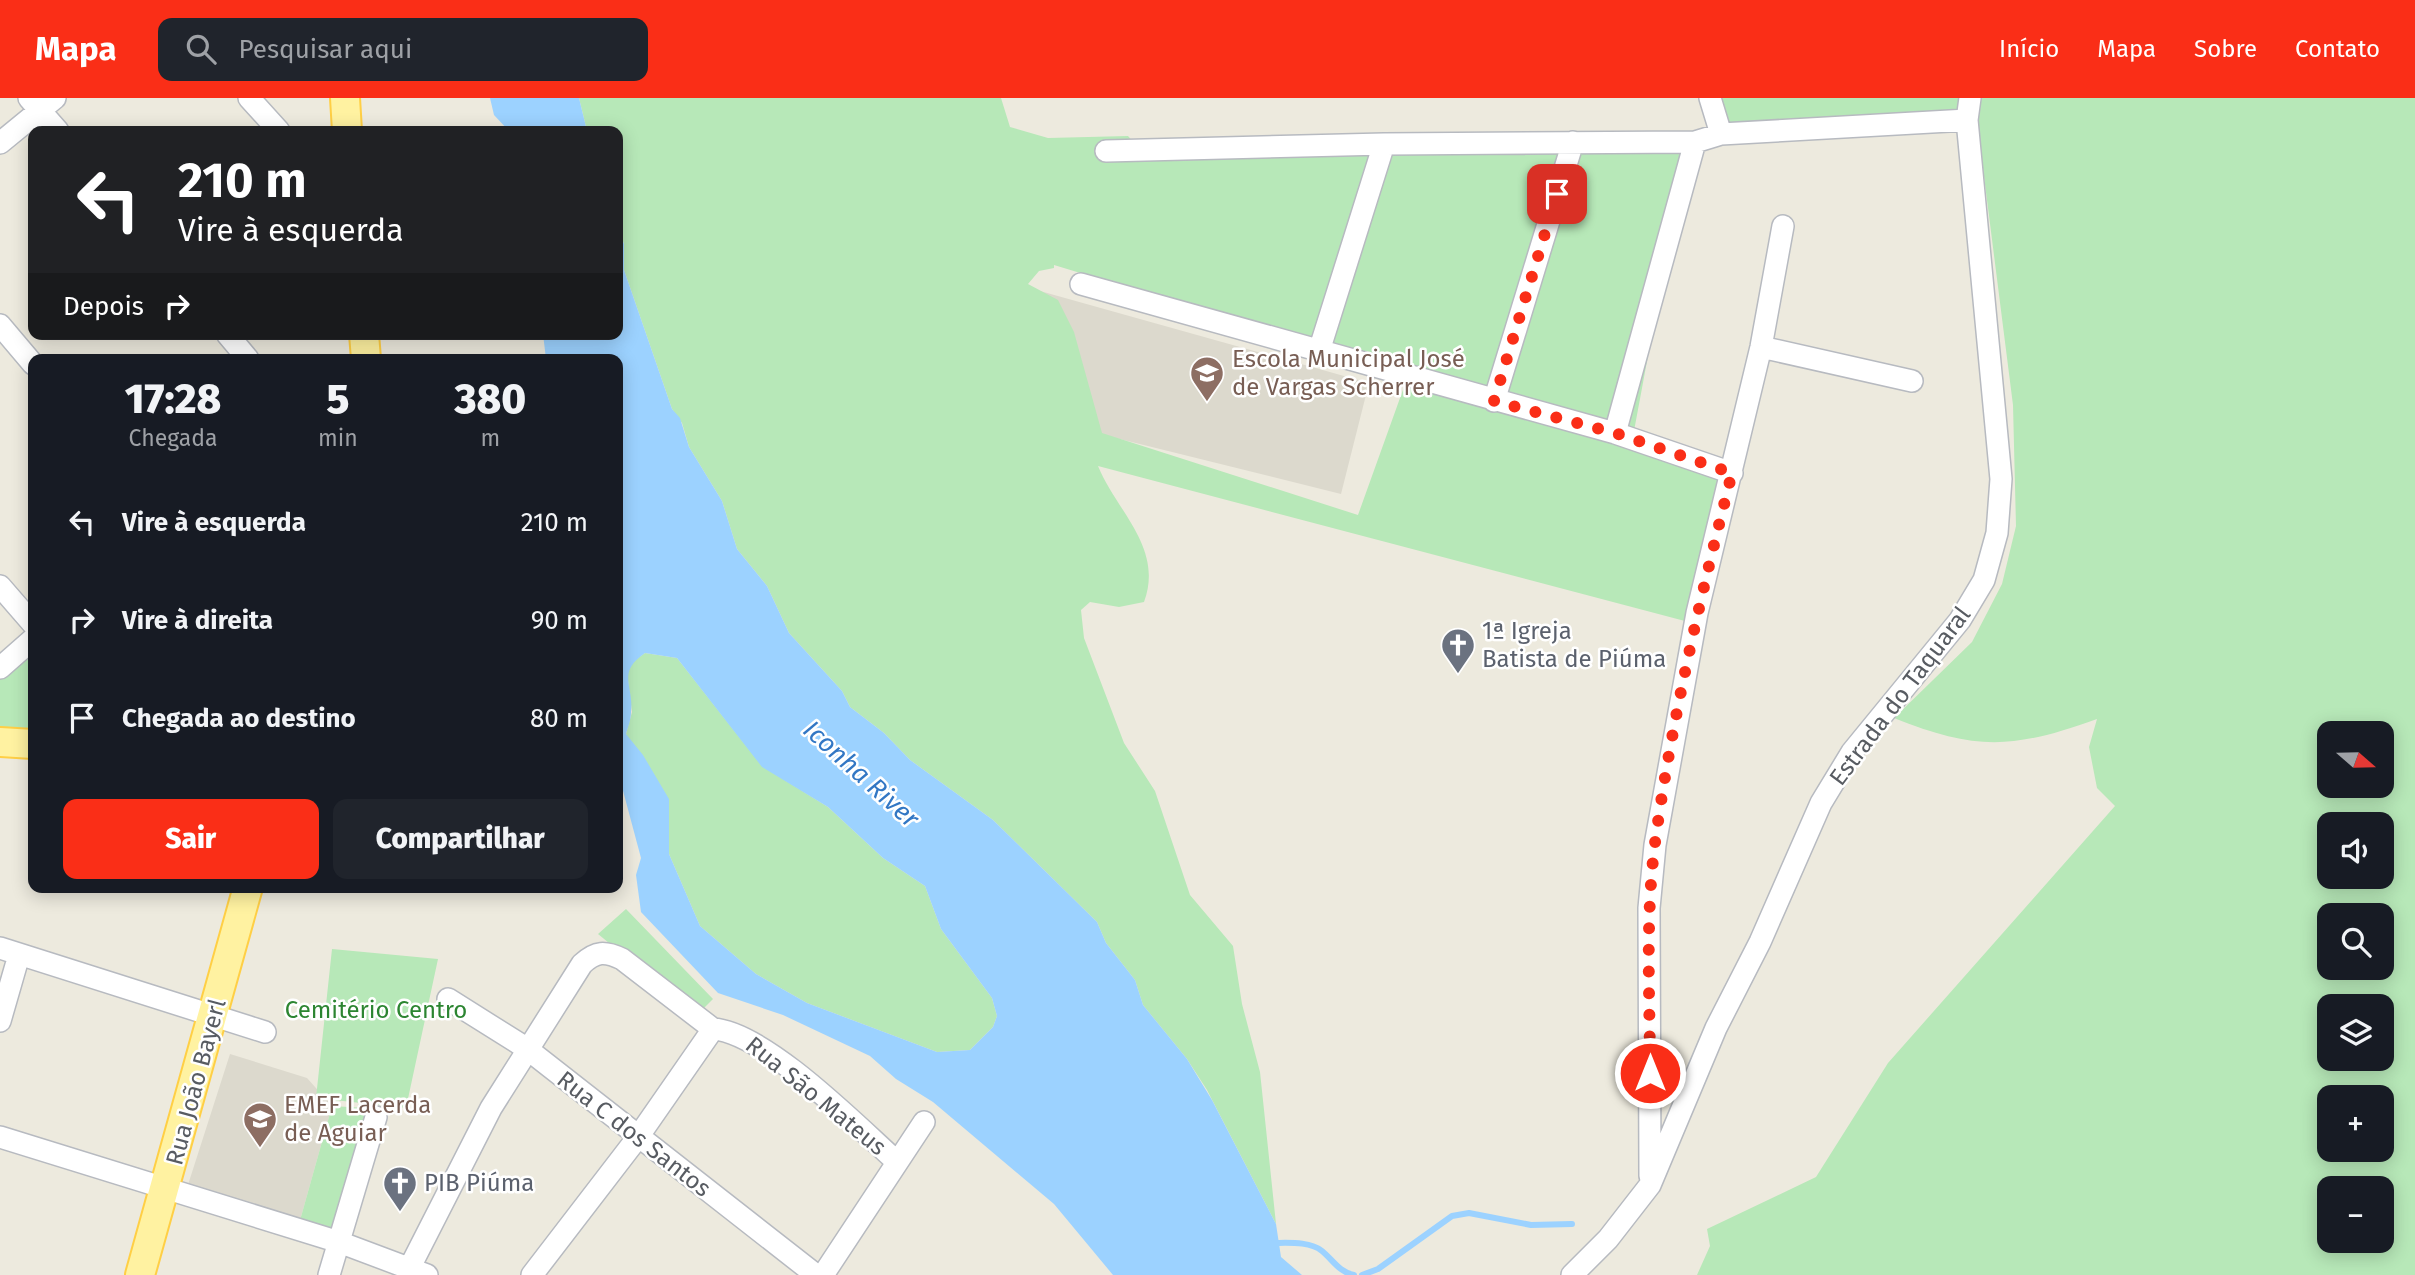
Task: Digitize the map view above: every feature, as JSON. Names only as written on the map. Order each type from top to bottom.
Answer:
[{"type":"main road","points":[[345,98],[347,126]]},
{"type":"main road","points":[[0,742],[28,744]]},
{"type":"main road","name":"Rua João Bayerl","points":[[140,1275],[215,1017],[246,893]]},
{"type":"street","points":[[249,98],[274,126]]},
{"type":"street","points":[[1710,98],[1721,134]]},
{"type":"street","name":"Estrada do Taquaral","points":[[1572,1275],[1608,1240],[1650,1185],[1716,1028],[1760,942],[1821,803],[1852,752],[1961,620],[1984,579],[1997,533],[2001,479],[1967,120],[1970,98]]},
{"type":"street","points":[[0,143],[41,102],[55,126]]},
{"type":"street","points":[[1106,151],[1384,144],[1695,142],[1721,134],[1967,120]]},
{"type":"street","points":[[1494,401],[1573,142]]},
{"type":"street","points":[[1615,433],[1695,142]]},
{"type":"street","points":[[1319,351],[1384,144]]},
{"type":"street","points":[[1650,1185],[1649,908],[1655,845],[1697,613],[1761,347],[1783,226]]},
{"type":"street","points":[[1081,284],[1615,433],[1732,473]]},
{"type":"street","points":[[0,325],[28,358]]},
{"type":"street","points":[[232,340],[244,354]]},
{"type":"street","points":[[1761,347],[1912,382]]},
{"type":"street","points":[[0,586],[28,618]]},
{"type":"street","points":[[0,668],[28,643]]},
{"type":"street","points":[[0,1021],[10,952],[265,1032]]},
{"type":"street","name":"Rua São Mateus","points":[[526,1048],[582,964],[592,954],[606,952],[622,959],[713,1029],[727,1030],[755,1044],[842,1112],[897,1161]]},
{"type":"street","name":"Rua C dos Santos","points":[[448,999],[526,1048],[816,1275]]},
{"type":"street","points":[[532,1275],[639,1137],[713,1029]]},
{"type":"street","points":[[0,1137],[339,1242],[418,1271],[465,1154],[526,1048]]},
{"type":"street","points":[[329,1275],[376,1116]]},
{"type":"street","points":[[823,1275],[924,1122]]},
{"type":"shaded area","name":"Escola Municipal José de Vargas Scherrer","points":[[1040,291],[1369,383],[1341,494],[1051,422]]},
{"type":"shaded area","name":"EMEF Lacerda de Aguiar","points":[[230,1054],[307,1078],[332,1106],[299,1224],[186,1191]]},
{"type":"green space","points":[[579,98],[1001,98],[1010,127],[1048,138],[1128,136],[1142,152],[1686,152],[1634,431],[1733,487],[1700,625],[1098,466],[1143,547],[1148,564],[1149,583],[1144,602],[1119,607],[1090,602],[1081,610],[1084,638],[1124,743],[1155,791],[1190,895],[1233,946],[1242,1004],[1260,1072],[1276,1224],[1207,1090],[1187,1059],[1143,1005],[1135,980],[1106,943],[1097,922],[993,820],[910,760],[884,733],[850,707],[842,691],[789,633],[767,586],[737,549],[722,501],[689,447],[682,423],[672,409],[624,270],[623,126],[586,126]],"holes":[[[1054,265],[1409,373],[1358,515],[1102,433],[1074,332],[1058,300],[1028,284],[1039,271],[1054,268]]]},
{"type":"green space","points":[[1709,98],[2415,98],[2415,1275],[1697,1275],[1710,1246],[1707,1229],[1816,1177],[1888,1063],[2115,806],[2097,788],[2089,747],[2097,719],[2042,736],[1995,742],[1949,736],[1894,718],[1972,642],[2002,584],[2016,526],[2013,405],[1978,129],[1720,128]]},
{"type":"green space","points":[[28,647],[28,731],[0,729],[0,672]]},
{"type":"green space","points":[[645,653],[677,658],[762,766],[828,807],[883,858],[925,886],[941,929],[992,998],[997,1016],[993,1027],[970,1050],[937,1052],[807,1003],[756,974],[700,926],[669,854],[667,829],[626,734],[632,712],[627,673],[632,662]]},
{"type":"green space","points":[[626,909],[713,999],[697,1015],[598,934]]},
{"type":"green space","name":"Cemitério Centro","points":[[332,949],[438,959],[406,1108],[316,1098]]},
{"type":"green space","points":[[332,1106],[382,1109],[344,1236],[299,1224]]},
{"type":"water","points":[[490,98],[579,98],[586,126],[504,126],[494,115]]},
{"type":"water","name":"Iconha River","points":[[623,241],[624,270],[672,409],[680,418],[689,447],[722,501],[737,549],[767,586],[789,633],[842,691],[850,707],[884,733],[910,760],[993,820],[1097,922],[1106,943],[1135,980],[1143,1005],[1187,1059],[1212,1100],[1276,1224],[1281,1257],[1302,1275],[1113,1275],[1054,1204],[933,1102],[896,1079],[870,1056],[783,1015],[718,993],[641,912],[636,875],[641,858],[623,791],[623,354],[545,354],[544,340],[623,340]],"holes":[[[645,653],[677,658],[762,767],[828,807],[883,858],[925,886],[941,929],[992,998],[997,1016],[993,1027],[970,1050],[937,1052],[807,1003],[756,974],[700,926],[669,854],[669,799],[643,755],[626,734],[631,715],[628,680],[636,660]]]},
{"type":"waterway","points":[[1362,1275],[1378,1269],[1452,1216],[1469,1213],[1531,1225],[1572,1224]]},
{"type":"waterway","points":[[1272,1243],[1299,1243],[1317,1248],[1340,1268],[1354,1275]]},
{"type":"place","name":"Escola Municipal José de Vargas Scherrer","points":[[1207,403]]},
{"type":"place","name":"1ª Igreja Batista de Piúma","points":[[1458,675]]},
{"type":"place","name":"EMEF Lacerda de Aguiar","points":[[260,1149]]},
{"type":"place","name":"PIB Piúma","points":[[400,1213]]},
{"type":"route","points":[[1557,194],[1494,401],[1615,433],[1732,473],[1697,613],[1655,845],[1649,908],[1650,1073]]}]
